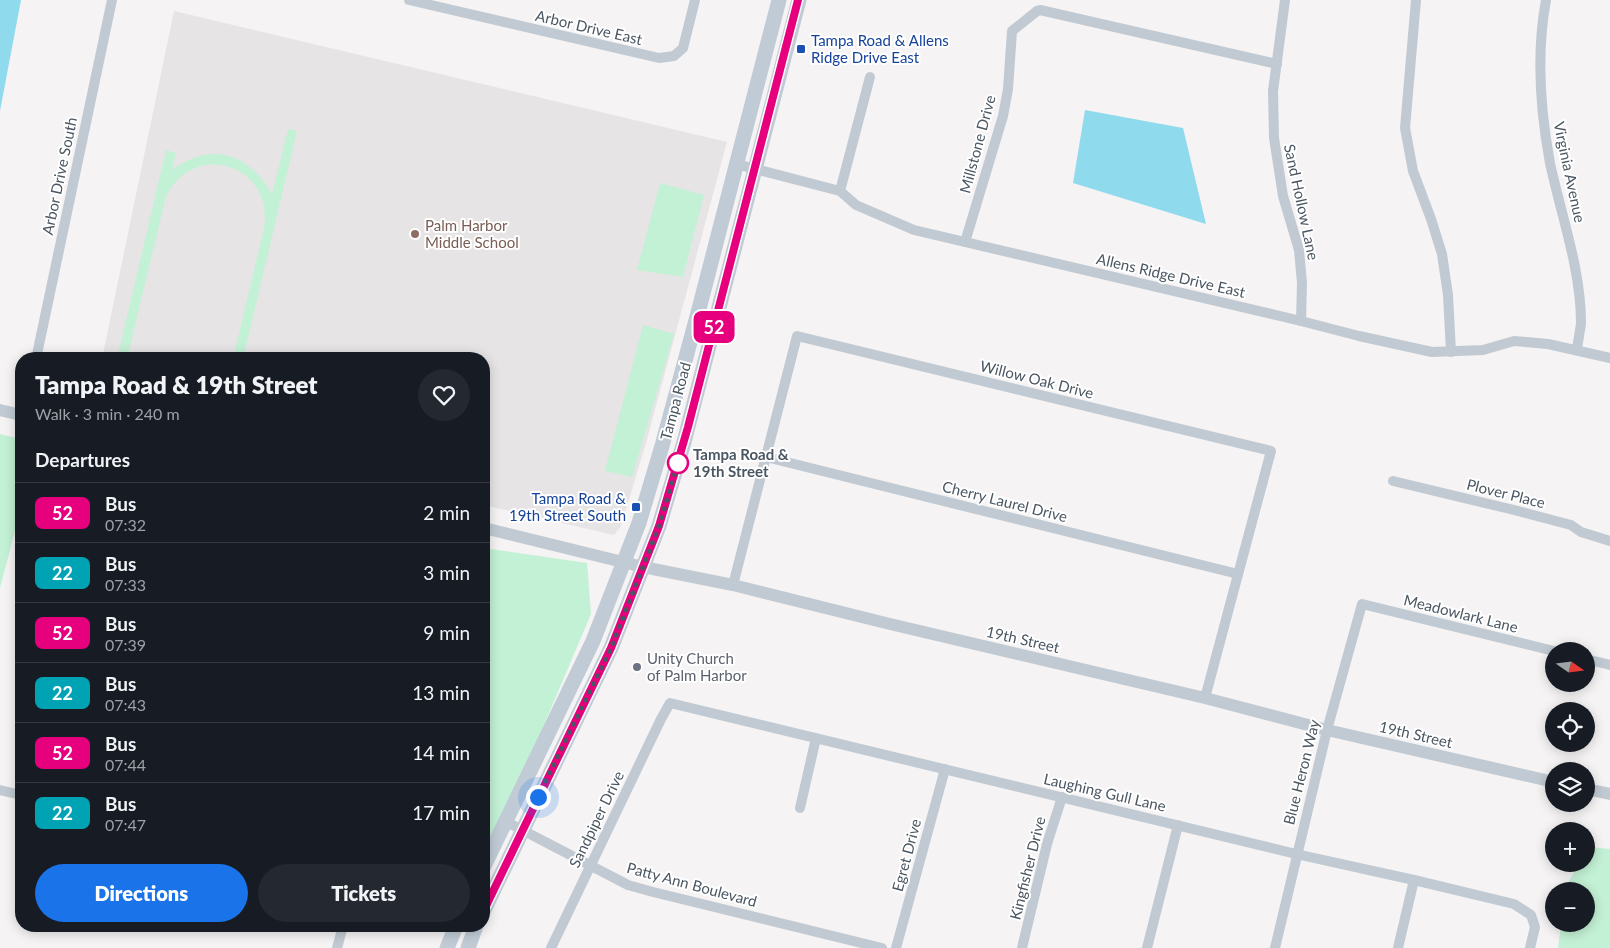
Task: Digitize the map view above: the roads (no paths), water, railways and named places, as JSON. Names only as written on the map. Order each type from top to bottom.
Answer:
[{"type":"main road","name":"Tampa Road","points":[[490,853],[594,641],[625,562],[653,480],[779,0]]},
{"type":"main road","name":"Tampa Road","points":[[490,897],[611,648],[659,526],[718,314],[798,0]]},
{"type":"main road","points":[[699,309],[718,314]]},
{"type":"main road","points":[[448,948],[454,932]]},
{"type":"main road","points":[[468,948],[474,932]]},
{"type":"street","name":"Arbor Drive South","points":[[37,352],[112,0]]},
{"type":"street","name":"Arbor Drive East","points":[[409,0],[659,58],[674,56],[683,48],[695,0]]},
{"type":"street","name":"Sand Hollow Lane","points":[[1285,0],[1273,91],[1274,138],[1283,196],[1299,250],[1302,284],[1301,321]]},
{"type":"street","points":[[1416,0],[1405,128],[1412,171],[1432,219],[1442,254],[1448,295],[1451,352]]},
{"type":"street","name":"Virginia Avenue","points":[[1546,0],[1542,38],[1540,94],[1550,163],[1579,289],[1581,324],[1577,349]]},
{"type":"street","name":"Millstone Drive","points":[[965,242],[1003,116],[1008,89],[1012,31],[1037,11],[1040,10],[1277,64]]},
{"type":"street","points":[[840,191],[870,77]]},
{"type":"street","name":"Allens Ridge Drive East","points":[[736,164],[840,191],[856,205],[914,230],[1359,336],[1432,352],[1483,350],[1514,341],[1577,349],[1610,358]]},
{"type":"street","name":"Willow Oak Drive","points":[[733,585],[797,336],[1270,451],[1205,698]]},
{"type":"street","points":[[0,410],[15,414]]},
{"type":"street","name":"Cherry Laurel Drive","points":[[766,457],[1238,574]]},
{"type":"street","name":"Plover Place","points":[[1393,481],[1510,509],[1571,526],[1581,532],[1610,542]]},
{"type":"street","name":"19th Street","points":[[490,529],[643,567],[733,585],[1205,698],[1327,730],[1545,780]]},
{"type":"street","name":"Meadowlark Lane","points":[[1362,604],[1545,649]]},
{"type":"street","name":"Blue Heron Way","points":[[1275,948],[1327,730],[1362,604]]},
{"type":"street","points":[[1595,661],[1610,665]]},
{"type":"street","name":"Laughing Gull Lane","points":[[670,702],[1296,854],[1514,904],[1531,915],[1535,927],[1530,948]]},
{"type":"street","name":"Sandpiper Drive","points":[[550,948],[670,702]]},
{"type":"street","points":[[800,808],[816,738]]},
{"type":"street","name":"Egret Drive","points":[[896,948],[944,769]]},
{"type":"street","points":[[0,790],[15,794]]},
{"type":"street","points":[[1595,791],[1610,794]]},
{"type":"street","name":"Kingfisher Drive","points":[[1022,948],[1047,844],[1062,797]]},
{"type":"street","name":"Patty Ann Boulevard","points":[[505,821],[628,885],[882,948]]},
{"type":"street","points":[[1146,948],[1178,825]]},
{"type":"street","points":[[1398,948],[1414,880]]},
{"type":"street","points":[[338,948],[342,932]]},
{"type":"water","points":[[0,0],[21,0],[0,111]]},
{"type":"water","points":[[1085,110],[1183,128],[1206,224],[1073,183]]},
{"type":"place","name":"Tampa Road & Allens Ridge Drive East","points":[[801,49]]},
{"type":"place","name":"Palm Harbor Middle School","points":[[415,234]]},
{"type":"place","name":"Tampa Road & 19th Street","points":[[678,463]]},
{"type":"place","name":"Tampa Road & 19th Street South","points":[[636,507]]},
{"type":"place","name":"Unity Church of Palm Harbor","points":[[637,667]]}]
